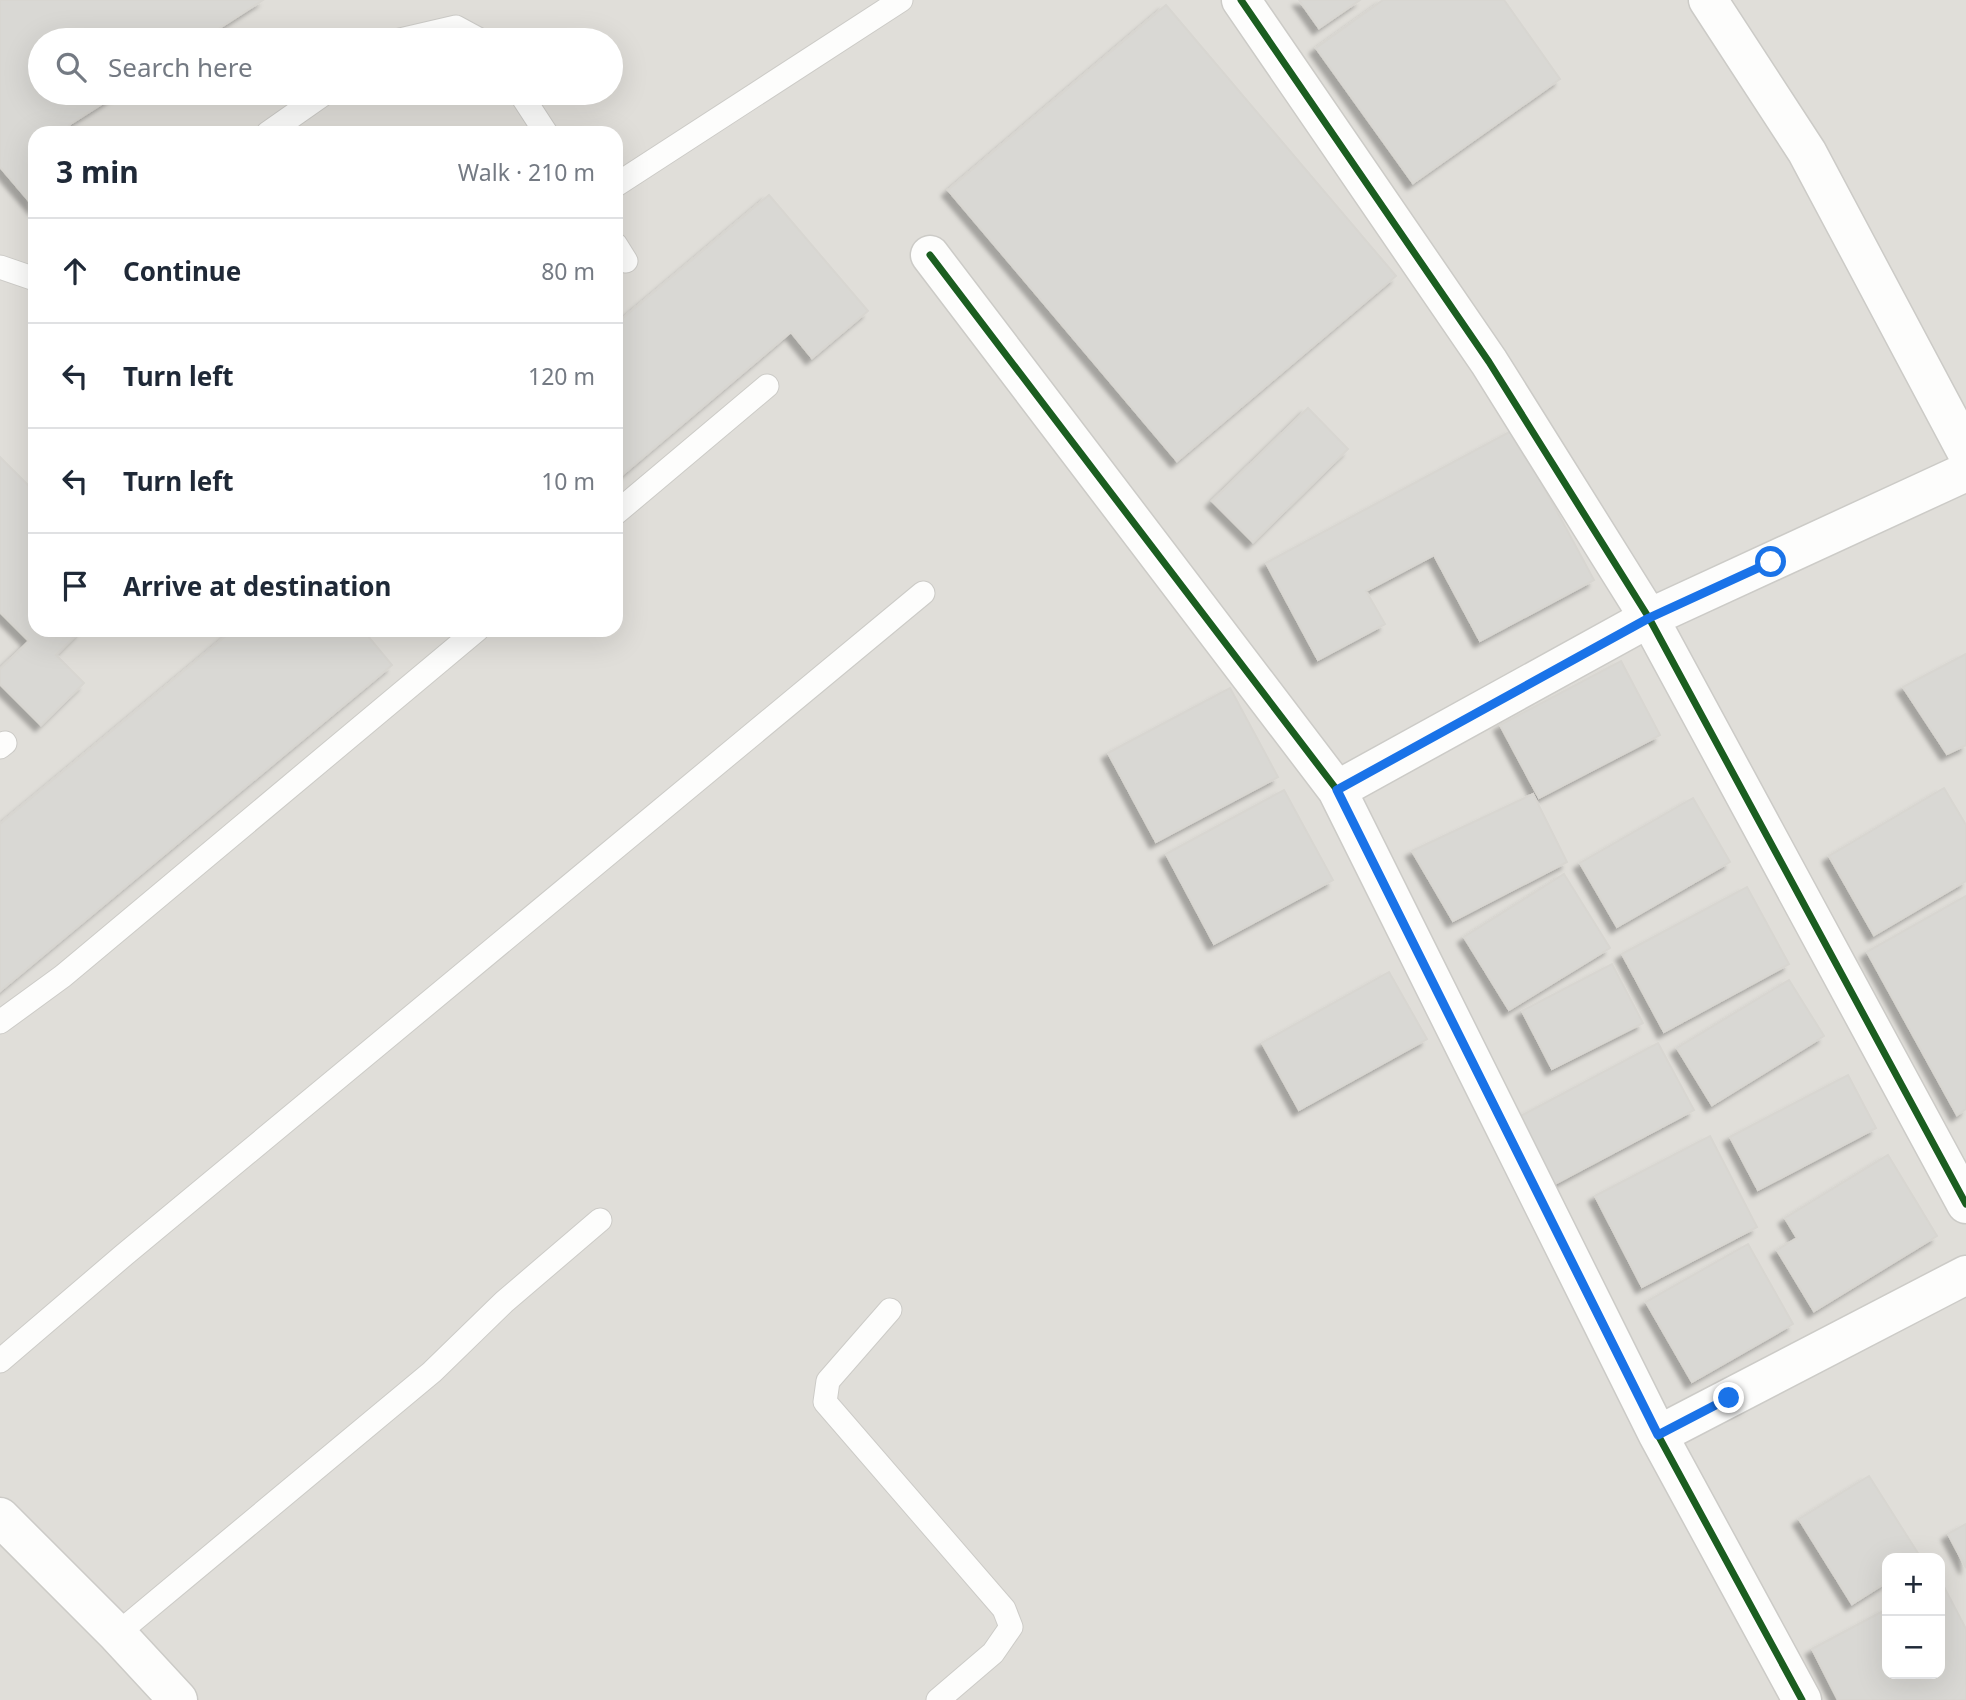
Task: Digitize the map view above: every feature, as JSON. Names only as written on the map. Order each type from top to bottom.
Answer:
[{"type":"street","points":[[1241,0],[1489,362],[1649,618],[1966,1204]]},
{"type":"street","points":[[1708,0],[1807,152],[1966,451]]},
{"type":"street","points":[[930,255],[1337,790],[1658,1435],[1802,1700]]},
{"type":"street","points":[[1337,790],[1649,618],[1966,472]]},
{"type":"street","points":[[1658,1435],[1966,1275]]},
{"type":"street","points":[[0,1517],[117,1634],[178,1700]]},
{"type":"lane","points":[[623,180],[901,0]]},
{"type":"lane","points":[[278,126],[308,105]]},
{"type":"lane","points":[[528,105],[541,126]]},
{"type":"lane","points":[[0,267],[28,277]]},
{"type":"lane","points":[[623,507],[767,386]]},
{"type":"lane","points":[[0,1361],[134,1246],[923,593]]},
{"type":"lane","points":[[0,1022],[62,976],[469,637]]},
{"type":"lane","points":[[117,1634],[432,1372],[504,1303],[600,1220]]},
{"type":"lane","points":[[890,1310],[828,1381],[825,1402],[1004,1609],[1011,1627],[993,1653],[938,1700]]},
{"type":"shaded area","points":[[0,0],[1966,0],[1966,1700],[0,1700]]},
{"type":"building","points":[[0,0],[263,0],[220,28],[28,28],[28,105],[100,105],[70,126],[28,126],[28,200],[0,167]]},
{"type":"building","points":[[1299,0],[1360,0],[1319,28]]},
{"type":"building","points":[[1383,0],[1504,0],[1560,79],[1413,183],[1316,48]]},
{"type":"building","points":[[1166,5],[1396,276],[1177,461],[948,190]]},
{"type":"building","points":[[769,195],[868,311],[812,358],[791,332],[623,474],[623,318]]},
{"type":"building","points":[[1308,408],[1348,449],[1253,542],[1212,501]]},
{"type":"building","points":[[1513,430],[1594,580],[1480,641],[1434,555],[1366,591],[1385,624],[1318,660],[1266,563]]},
{"type":"building","points":[[0,457],[28,485],[28,637],[74,637],[56,655],[84,683],[41,725],[0,684],[0,669],[29,641],[0,612]]},
{"type":"building","points":[[225,637],[369,637],[392,665],[0,991],[0,824]]},
{"type":"building","points":[[1966,654],[1966,745],[1947,754],[1903,687]]},
{"type":"building","points":[[1621,661],[1660,735],[1539,798],[1500,725]]},
{"type":"building","points":[[1230,688],[1278,777],[1156,842],[1108,753]]},
{"type":"building","points":[[1944,788],[1966,825],[1966,881],[1874,935],[1829,856]]},
{"type":"building","points":[[1284,790],[1333,880],[1214,944],[1166,854]]},
{"type":"building","points":[[1533,794],[1567,862],[1453,921],[1412,851]]},
{"type":"building","points":[[1693,798],[1730,862],[1617,927],[1580,863]]},
{"type":"building","points":[[1564,874],[1610,948],[1509,1010],[1464,937]]},
{"type":"building","points":[[1747,887],[1789,964],[1664,1032],[1622,954]]},
{"type":"building","points":[[1966,896],[1966,1109],[1957,1115],[1867,952]]},
{"type":"building","points":[[1612,964],[1643,1023],[1552,1069],[1522,1011]]},
{"type":"building","points":[[1389,972],[1427,1039],[1299,1110],[1262,1043]]},
{"type":"building","points":[[1789,980],[1824,1036],[1712,1105],[1677,1048]]},
{"type":"building","points":[[1658,1043],[1694,1110],[1553,1185],[1517,1118]]},
{"type":"building","points":[[1848,1075],[1876,1128],[1758,1190],[1730,1137]]},
{"type":"building","points":[[1710,1136],[1757,1227],[1642,1287],[1595,1196]]},
{"type":"building","points":[[1888,1155],[1937,1236],[1814,1311],[1777,1250],[1797,1238],[1785,1218]]},
{"type":"building","points":[[1748,1244],[1793,1324],[1692,1382],[1646,1302]]},
{"type":"building","points":[[1869,1476],[1918,1553],[1882,1553],[1882,1585],[1852,1604],[1799,1519]]},
{"type":"building","points":[[1966,1524],[1966,1568],[1948,1534]]},
{"type":"building","points":[[1945,1589],[1966,1629],[1966,1700],[1838,1700],[1812,1649],[1882,1612],[1882,1679],[1945,1679]]},
{"type":"cycle path","points":[[1241,0],[1489,362],[1649,618],[1966,1204]]},
{"type":"cycle path","points":[[930,255],[1337,790],[1658,1435],[1802,1700]]},
{"type":"route","points":[[1729,1398],[1658,1435],[1337,790],[1649,618],[1771,562]]}]
